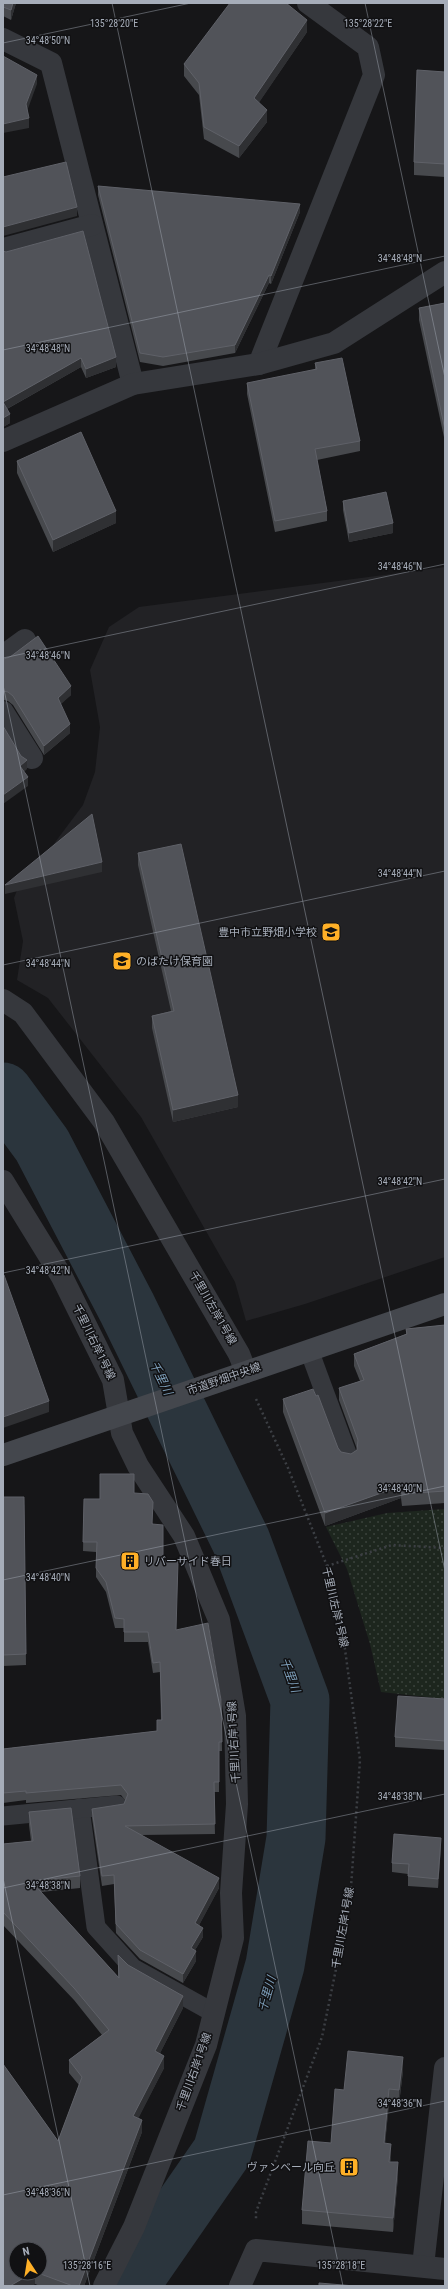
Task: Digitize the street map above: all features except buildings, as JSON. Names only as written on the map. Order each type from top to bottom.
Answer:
[{"type":"street","points":[[258,364],[374,75],[368,47],[308,3]]},
{"type":"street","points":[[3,39],[51,63],[133,384]]},
{"type":"street","points":[[3,250],[92,225]]},
{"type":"street","points":[[3,441],[133,384],[258,364],[334,343],[445,272]]},
{"type":"street","points":[[3,656],[25,640]]},
{"type":"street","points":[[3,712],[32,758]]},
{"type":"street","name":"千里川左岸1号線","points":[[3,1000],[24,1012],[104,1122],[239,1354],[239,1374]]},
{"type":"street","name":"千里川右岸1号線","points":[[3,1182],[70,1292],[113,1380],[127,1413],[122,1433],[125,1440],[138,1466],[184,1536],[219,1620],[235,1716],[237,1804],[231,1893],[233,1938],[206,2045],[134,2227],[104,2286]]},
{"type":"street","name":"市道野畑中央線","points":[[3,1455],[445,1304]]},
{"type":"street","points":[[423,2266],[445,2068]]},
{"type":"street","points":[[240,2286],[256,2250],[445,2268]]},
{"type":"lane","points":[[309,1350],[348,1456]]},
{"type":"lane","points":[[3,1816],[117,1805]]},
{"type":"lane","points":[[80,1808],[96,1927],[133,1968],[214,2013]]},
{"type":"path","name":"千里川左岸1号線","points":[[239,1374],[254,1395],[288,1468],[326,1566],[344,1642],[360,1760],[350,1901],[322,2037],[256,2212],[256,2250]]},
{"type":"path","points":[[326,1566],[392,1545],[445,1548]]},
{"type":"shaded area","name":"豊中市立野畑小学校","points":[[445,567],[445,1257],[305,1304],[246,1321],[235,1282],[141,1117],[48,998],[17,980],[23,941],[14,898],[23,875],[53,845],[83,805],[95,772],[100,727],[90,670],[109,627],[139,607]]},
{"type":"shaded area","points":[[445,1509],[445,1699],[381,1692],[370,1644],[347,1569],[326,1527],[387,1513]]},
{"type":"waterway","name":"千里川","points":[[3,1092],[42,1145],[127,1308],[241,1541],[300,1700],[296,1838],[275,1965],[222,2152],[129,2286]]},
{"type":"place","name":"豊中市立野畑小学校","points":[[331,932]]},
{"type":"place","name":"のばたけ保育園","points":[[122,961]]},
{"type":"place","name":"リバーサイド春日","points":[[130,1561]]},
{"type":"place","name":"ヴァンベール向丘","points":[[349,2167]]}]
